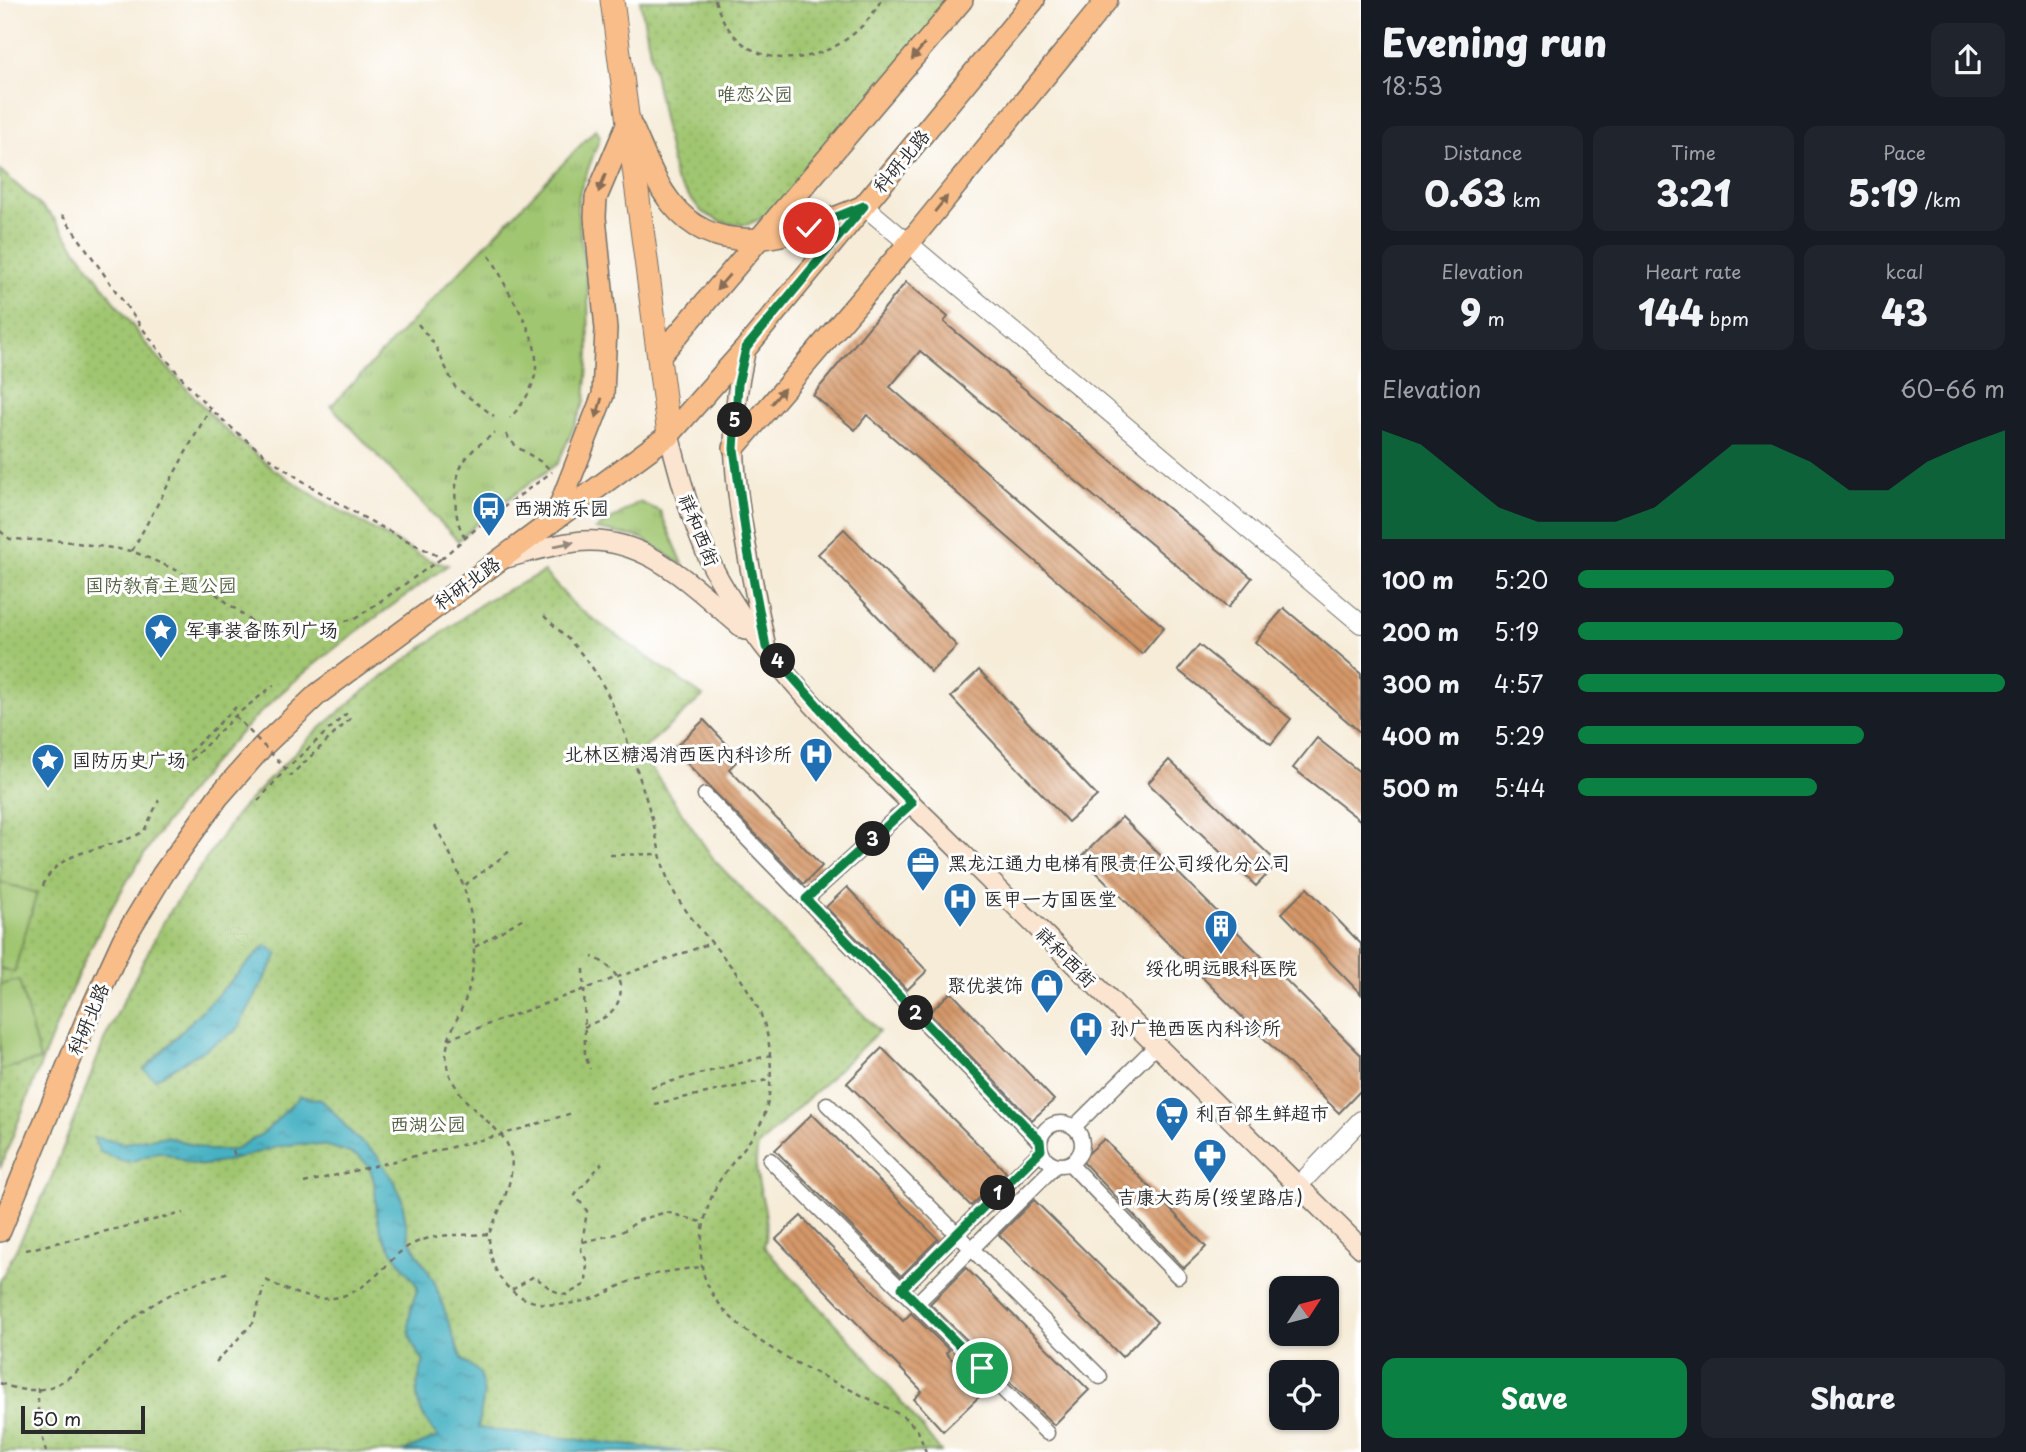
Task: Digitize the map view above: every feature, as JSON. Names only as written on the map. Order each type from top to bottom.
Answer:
[{"type":"highway","points":[[612,0],[669,435]]},
{"type":"main road","points":[[659,357],[962,0]]},
{"type":"main road","name":"科研北路","points":[[0,1231],[86,1021],[123,940],[163,874],[218,797],[263,746],[318,694],[669,435],[746,348],[1034,0]]},
{"type":"main road","points":[[734,449],[909,243],[1107,0]]},
{"type":"main road","points":[[629,120],[658,183],[689,222],[725,238],[761,239],[802,230],[864,206]]},
{"type":"main road","points":[[554,519],[603,396],[606,329],[595,217],[596,198],[629,120]]},
{"type":"main road","points":[[746,348],[738,384],[734,449],[748,551],[766,647]]},
{"type":"main road","name":"祥和西街","points":[[669,435],[684,492],[718,577],[766,647],[841,732],[1361,1248]]},
{"type":"main road","points":[[497,561],[575,542],[598,541],[632,547],[664,564],[766,647]]},
{"type":"street","points":[[864,206],[1361,625]]},
{"type":"street","points":[[705,795],[1040,1146],[1047,1161],[1063,1165],[1178,1276]]},
{"type":"street","points":[[806,899],[912,803]]},
{"type":"street","points":[[1074,1127],[1156,1046]]},
{"type":"street","points":[[827,1104],[1100,1377]]},
{"type":"street","points":[[1298,1186],[1361,1120]]},
{"type":"street","points":[[902,1288],[1040,1146],[1047,1128],[1060,1122],[1074,1127],[1083,1145],[1078,1158],[1063,1165],[916,1303]]},
{"type":"street","points":[[770,1160],[1047,1433]]},
{"type":"path","points":[[715,0],[726,24],[739,40],[755,51],[794,58],[834,49],[866,23],[881,0]]},
{"type":"path","points":[[62,215],[137,321],[210,408],[260,452],[306,485],[374,525],[442,558]]},
{"type":"path","points":[[489,256],[526,319],[536,354],[532,386],[510,418]]},
{"type":"path","points":[[418,324],[435,345],[455,387],[494,416]]},
{"type":"path","points":[[132,551],[210,408]]},
{"type":"path","points":[[465,537],[454,510],[460,469],[474,450],[495,433]]},
{"type":"path","points":[[0,531],[10,539],[63,541],[132,551],[176,570],[209,589],[253,623],[299,627],[355,620],[442,558],[465,537],[552,472],[540,460],[515,448],[506,433]]},
{"type":"path","points":[[544,616],[574,644],[597,675],[617,715],[653,822],[659,854],[675,892],[710,943],[747,984],[761,1007],[771,1055],[762,1121],[717,1185],[705,1223],[701,1267],[716,1300],[740,1327],[907,1419],[918,1431],[926,1452]]},
{"type":"path","points":[[236,707],[174,767],[179,772],[235,716],[274,685]]},
{"type":"path","points":[[258,801],[286,769],[346,714],[350,719],[290,776]]},
{"type":"path","points":[[235,716],[286,769]]},
{"type":"path","points":[[43,886],[48,875],[64,861],[144,831],[159,800]]},
{"type":"path","points":[[435,826],[464,885],[475,947],[473,974],[448,1039],[447,1067],[455,1085],[501,1135],[512,1155],[512,1172],[489,1234],[494,1264],[500,1279],[512,1290],[538,1305],[575,1303],[650,1275],[701,1267]]},
{"type":"path","points":[[464,885],[510,851]]},
{"type":"path","points":[[610,855],[659,854]]},
{"type":"path","points":[[475,947],[525,917]]},
{"type":"path","points":[[448,1039],[710,943]]},
{"type":"path","points":[[584,1027],[612,1011],[621,990],[619,978],[602,961],[592,957]]},
{"type":"path","points":[[584,970],[585,1055],[590,1069]]},
{"type":"path","points":[[651,1087],[771,1055]]},
{"type":"path","points":[[654,1104],[768,1080]]},
{"type":"path","points":[[304,1183],[501,1135],[572,1113]]},
{"type":"path","points":[[233,1150],[236,1160]]},
{"type":"path","points":[[512,1290],[534,1276],[552,1290],[566,1295],[586,1284],[588,1273],[581,1250],[587,1211],[575,1195],[602,1163]]},
{"type":"path","points":[[583,1242],[620,1233],[640,1220],[666,1212],[705,1223]]},
{"type":"path","points":[[26,1250],[183,1213]]},
{"type":"path","points":[[266,1280],[306,1296],[342,1298],[368,1284],[396,1256],[414,1243],[445,1234],[489,1234]]},
{"type":"path","points":[[0,1383],[38,1388],[67,1380],[101,1351],[121,1328],[167,1295],[192,1283],[230,1272]]},
{"type":"path","points":[[216,1362],[253,1323],[264,1287]]},
{"type":"path","points":[[38,1388],[37,1416],[46,1452]]},
{"type":"green space","name":"唯恋公园","points":[[640,0],[958,0],[770,215],[746,225],[723,223],[702,212],[675,180]]},
{"type":"green space","points":[[596,129],[600,137],[580,191],[577,209],[588,290],[589,353],[585,401],[558,463],[486,515],[458,541],[331,406]]},
{"type":"green space","name":"国防教育主题公园","points":[[0,170],[52,216],[146,344],[220,425],[272,468],[321,500],[429,560],[448,565],[341,644],[280,694],[219,756],[164,825],[116,899],[77,977],[0,1169]]},
{"type":"green space","points":[[639,502],[660,511],[684,566],[641,538],[596,529]]},
{"type":"green space","name":"西湖公园","points":[[544,572],[576,607],[703,696],[640,752],[715,861],[879,1031],[758,1146],[757,1171],[765,1208],[767,1234],[764,1247],[865,1356],[941,1452],[0,1452],[0,1281],[49,1184],[106,1036],[163,922],[239,811],[310,737],[360,694],[485,601]]},
{"type":"green space","points":[[0,882],[37,893],[14,972],[0,968]]},
{"type":"green space","points":[[19,980],[40,1060],[0,1070],[0,985]]},
{"type":"water","points":[[266,945],[278,954],[237,1030],[155,1079],[144,1070]]},
{"type":"water","points":[[300,1096],[321,1100],[330,1108],[355,1137],[377,1155],[401,1195],[409,1239],[435,1283],[463,1360],[480,1373],[484,1394],[478,1428],[686,1452],[402,1452],[438,1437],[420,1409],[418,1401],[418,1384],[424,1361],[413,1343],[409,1326],[411,1307],[418,1288],[382,1234],[373,1179],[365,1162],[341,1150],[303,1144],[271,1148],[204,1165],[158,1152],[130,1162],[100,1152],[93,1137],[124,1143],[166,1136],[208,1150],[233,1150],[265,1132]]},
{"type":"building","points":[[906,282],[948,317],[944,322],[1252,578],[1228,608],[920,351],[890,387],[1164,627],[1142,654],[867,415],[855,430],[813,395]]},
{"type":"building","points":[[844,529],[957,646],[931,672],[818,554]]},
{"type":"building","points":[[1284,608],[1361,674],[1361,733],[1255,642]]},
{"type":"building","points":[[1199,645],[1291,719],[1271,744],[1178,670]]},
{"type":"building","points":[[979,670],[1097,796],[1068,822],[951,697]]},
{"type":"building","points":[[704,720],[740,758],[729,769],[822,866],[804,884],[673,749]]},
{"type":"building","points":[[1317,738],[1361,773],[1361,821],[1293,768]]},
{"type":"building","points":[[1169,760],[1278,863],[1256,886],[1148,783]]},
{"type":"building","name":"绥化明远眼科医院","points":[[1122,817],[1361,1055],[1361,1090],[1339,1113],[1081,857]]},
{"type":"building","points":[[847,887],[927,971],[907,990],[826,907]]},
{"type":"building","points":[[1307,888],[1361,944],[1361,994],[1282,913]]},
{"type":"building","points":[[951,992],[1054,1100],[1032,1120],[929,1013]]},
{"type":"building","points":[[882,1048],[1006,1172],[971,1206],[847,1083]]},
{"type":"building","points":[[812,1114],[938,1239],[901,1276],[775,1150]]},
{"type":"building","points":[[1104,1139],[1206,1247],[1184,1268],[1081,1160]]},
{"type":"building","points":[[1034,1200],[1157,1322],[1122,1357],[999,1235]]},
{"type":"building","points":[[801,1216],[903,1321],[911,1313],[949,1350],[946,1353],[983,1393],[943,1431],[914,1399],[922,1391],[776,1239]]},
{"type":"building","points":[[966,1268],[1089,1390],[1054,1425],[930,1304]]},
{"type":"place","name":"西湖游乐园","points":[[489,538]]},
{"type":"place","name":"军事装备陈列广场","points":[[161,660]]},
{"type":"place","name":"北林区糖渴消西医内科诊所","points":[[816,784]]},
{"type":"place","name":"国防历史广场","points":[[48,790]]},
{"type":"place","name":"黑龙江通力电梯有限责任公司绥化分公司","points":[[923,893]]},
{"type":"place","name":"医甲一方国医堂","points":[[960,929]]},
{"type":"place","name":"绥化明远眼科医院","points":[[1221,956]]},
{"type":"place","name":"聚优装饰","points":[[1047,1015]]},
{"type":"place","name":"孙广艳西医内科诊所","points":[[1086,1058]]},
{"type":"place","name":"利百邻生鲜超市","points":[[1172,1143]]},
{"type":"place","name":"吉康大药房(绥望路店)","points":[[1210,1185]]},
{"type":"route","points":[[809,228],[864,206],[746,348],[738,384],[734,449],[748,551],[766,647],[797,685],[912,803],[806,899],[1040,1141],[1041,1150],[902,1288],[982,1368]]}]
